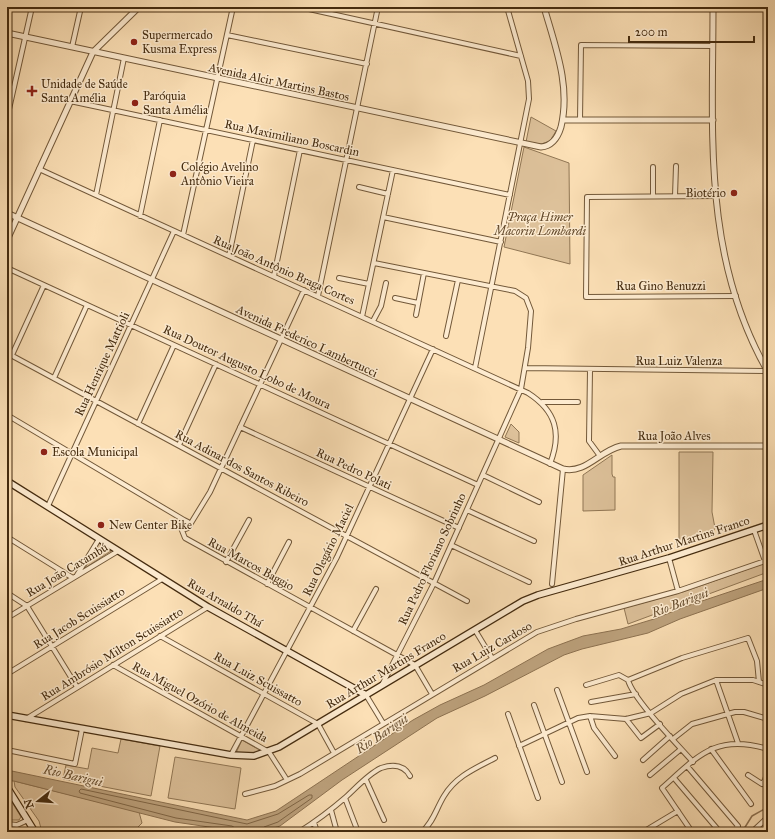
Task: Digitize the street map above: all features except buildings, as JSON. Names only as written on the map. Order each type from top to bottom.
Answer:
[{"type":"main road","name":"Rua Arnaldo Thá","points":[[7,481],[28,494],[40,504],[48,506],[208,607],[366,695]]},
{"type":"main road","name":"Rua Arthur Martins Franco","points":[[7,715],[231,755],[254,756],[269,752],[318,724],[530,598],[669,558],[768,525]]},
{"type":"main road","points":[[7,787],[35,832]]},
{"type":"street","points":[[7,118],[32,7]]},
{"type":"street","points":[[72,47],[81,7]]},
{"type":"street","points":[[7,240],[93,52],[139,7]]},
{"type":"street","points":[[183,235],[233,7]]},
{"type":"street","points":[[300,7],[317,9],[375,24],[521,56]]},
{"type":"street","points":[[318,296],[378,7]]},
{"type":"street","points":[[475,368],[530,93],[521,56],[506,7]]},
{"type":"street","points":[[544,7],[563,76],[565,107],[563,120],[713,120]]},
{"type":"street","points":[[713,7],[715,196],[721,241],[736,296],[750,338],[768,372]]},
{"type":"street","name":"Avenida Alcir Martins Bastos","points":[[7,33],[521,144],[548,146],[557,138],[563,120]]},
{"type":"street","points":[[227,35],[366,64]]},
{"type":"street","points":[[580,120],[581,45],[713,46]]},
{"type":"street","points":[[96,195],[124,58]]},
{"type":"street","name":"Rua Maximiliano Boscardin","points":[[70,101],[510,195]]},
{"type":"street","points":[[140,216],[160,120]]},
{"type":"street","points":[[229,256],[253,140]]},
{"type":"street","points":[[274,276],[300,150]]},
{"type":"street","points":[[675,196],[676,166]]},
{"type":"street","points":[[653,167],[653,196],[715,196]]},
{"type":"street","name":"Rua João Antônio Braga Cortes","points":[[39,170],[521,389],[542,402]]},
{"type":"street","points":[[362,317],[393,170]]},
{"type":"street","points":[[359,188],[388,194]]},
{"type":"street","name":"Rua Gino Benuzzi","points":[[653,196],[586,197],[586,297],[736,296]]},
{"type":"street","name":"Avenida Frederico Lambertucci","points":[[7,213],[550,464],[563,469],[580,469],[600,456]]},
{"type":"street","points":[[384,217],[501,242]]},
{"type":"street","name":"Rua Henrique Mattioli","points":[[48,506],[174,231]]},
{"type":"street","name":"Rua Pedro Floriano Sobrinho","points":[[374,263],[520,293],[526,298],[530,305],[531,317],[521,389],[434,583],[382,685]]},
{"type":"street","name":"Rua Doutor Augusto Lobo de Moura","points":[[7,268],[478,485]]},
{"type":"street","points":[[416,315],[424,273]]},
{"type":"street","points":[[338,278],[369,284]]},
{"type":"street","points":[[446,336],[458,280]]},
{"type":"street","points":[[373,321],[381,306],[386,283]]},
{"type":"street","points":[[12,356],[44,285]]},
{"type":"street","points":[[184,537],[181,528],[185,521],[206,500],[304,290]]},
{"type":"street","points":[[395,298],[418,303]]},
{"type":"street","points":[[54,378],[87,305]]},
{"type":"street","points":[[138,424],[174,345]]},
{"type":"street","name":"Rua Olegário Maciel","points":[[231,755],[347,536],[433,349]]},
{"type":"street","name":"Rua Adinar dos Santos Ribeiro","points":[[7,353],[467,601]]},
{"type":"street","points":[[179,446],[216,364]]},
{"type":"street","name":"Rua Luiz Valenza","points":[[525,368],[768,372]]},
{"type":"street","points":[[590,370],[589,442],[600,456]]},
{"type":"street","points":[[542,402],[578,402]]},
{"type":"street","points":[[542,402],[552,419],[556,430],[556,443],[550,464]]},
{"type":"street","points":[[7,415],[185,521]]},
{"type":"street","name":"Rua Pedro Polati","points":[[240,427],[459,528]]},
{"type":"street","name":"Rua João Alves","points":[[600,456],[616,448],[626,446],[768,446]]},
{"type":"street","points":[[552,584],[563,469]]},
{"type":"street","points":[[483,475],[539,502]]},
{"type":"street","points":[[467,510],[534,541]]},
{"type":"street","points":[[226,562],[249,520]]},
{"type":"street","points":[[184,537],[186,529],[185,521]]},
{"type":"street","points":[[181,528],[186,529]]},
{"type":"street","points":[[754,530],[766,560]]},
{"type":"street","points":[[7,537],[73,578]]},
{"type":"street","name":"Rua Marcos Baggio","points":[[184,537],[226,562],[415,665]]},
{"type":"street","points":[[77,576],[99,539]]},
{"type":"street","points":[[267,584],[289,542]]},
{"type":"street","points":[[451,545],[529,582]]},
{"type":"street","name":"Rua João Caxambú","points":[[7,618],[118,551]]},
{"type":"street","points":[[669,558],[678,592]]},
{"type":"street","name":"Rua Luiz Cardoso","points":[[245,794],[268,788],[287,780],[383,724],[531,634],[545,628],[678,592],[766,560]]},
{"type":"street","name":"Rua Jacob Scuissiatto","points":[[7,674],[162,579]]},
{"type":"street","points":[[353,631],[376,589]]},
{"type":"street","points":[[7,593],[27,606],[78,687]]},
{"type":"street","name":"Rua Ambrósio Milton Scuissiatto","points":[[26,719],[208,607]]},
{"type":"street","points":[[475,630],[492,658]]},
{"type":"street","name":"Rua Luiz Scuissatto","points":[[160,636],[318,724]]},
{"type":"street","points":[[628,680],[682,658],[748,638],[757,661],[759,682]]},
{"type":"street","name":"Rua Miguel Ozório de Almeida","points":[[113,665],[269,752],[287,780]]},
{"type":"street","points":[[415,665],[432,694]]},
{"type":"street","points":[[586,685],[619,675],[628,680],[636,694],[692,762]]},
{"type":"street","points":[[716,680],[729,713],[738,743]]},
{"type":"street","points":[[520,746],[569,721],[590,716],[626,719],[651,713],[681,694],[716,680],[753,680],[768,685]]},
{"type":"street","points":[[557,690],[588,772]]},
{"type":"street","points":[[591,702],[636,694]]},
{"type":"street","points":[[366,695],[383,724]]},
{"type":"street","points":[[534,705],[562,782]]},
{"type":"street","points":[[643,760],[671,737],[692,724],[729,713],[744,712],[768,719]]},
{"type":"street","points":[[508,714],[538,798]]},
{"type":"street","points":[[590,716],[597,733],[615,756]]},
{"type":"street","points":[[626,719],[641,738],[660,724]]},
{"type":"street","points":[[318,724],[334,753]]},
{"type":"street","points":[[7,750],[75,764],[82,729]]},
{"type":"street","points":[[692,832],[662,788],[692,762],[711,749],[738,743],[768,749]]},
{"type":"street","points":[[650,775],[681,748]]},
{"type":"street","points":[[711,749],[751,804]]},
{"type":"street","points":[[422,832],[430,825],[444,796],[457,780],[495,758]]},
{"type":"street","points":[[299,832],[331,810],[377,770],[392,766],[402,767],[410,776]]},
{"type":"street","points":[[687,766],[738,826],[733,832]]},
{"type":"street","points":[[748,775],[762,784],[768,770]]},
{"type":"street","points":[[674,778],[720,832]]},
{"type":"street","points":[[366,780],[384,820]]},
{"type":"street","points":[[345,798],[358,832]]},
{"type":"street","points":[[331,810],[337,832]]},
{"type":"street","points":[[645,832],[678,811]]},
{"type":"street","points":[[753,832],[768,817]]},
{"type":"street","points":[[7,824],[17,825],[28,820]]},
{"type":"street","points":[[314,822],[317,832]]},
{"type":"green space","points":[[531,117],[556,131],[550,141],[541,144],[526,142]]},
{"type":"green space","name":"Praça Himer Macorin Lombardi","points":[[524,147],[569,163],[570,264],[504,247]]},
{"type":"green space","points":[[511,424],[519,432],[519,443],[505,437]]},
{"type":"green space","points":[[679,452],[713,452],[712,512],[715,528],[710,537],[679,546]]},
{"type":"green space","points":[[612,455],[612,474],[613,477],[615,477],[615,510],[583,511],[583,475]]},
{"type":"green space","points":[[99,543],[111,551],[85,568]]},
{"type":"green space","points":[[768,562],[768,572],[628,624],[624,608],[683,592]]},
{"type":"green space","points":[[121,739],[160,746],[151,796],[63,779],[66,765],[88,769],[92,748],[118,753]]},
{"type":"green space","points":[[242,740],[263,752],[236,753]]},
{"type":"green space","points":[[175,757],[241,768],[235,809],[168,798]]},
{"type":"green space","points":[[14,781],[139,812],[142,823],[136,829],[136,832],[42,832],[39,821],[15,787]]},
{"type":"green space","points":[[7,794],[21,817],[19,820],[7,820]]},
{"type":"water","points":[[768,579],[768,588],[680,619],[648,633],[582,649],[564,655],[485,696],[437,718],[342,780],[280,826],[261,832],[243,832],[175,822],[14,781],[7,781],[7,770],[247,820],[276,811],[413,720],[440,705],[484,685],[548,649],[583,636],[621,629],[654,619],[687,606]]},
{"type":"waterway","points":[[742,832],[752,816],[768,807]]},
{"type":"place","name":"Supermercado Kusma Express","points":[[134,42]]},
{"type":"place","name":"Unidade de Saúde Santa Amélia","points":[[32,91]]},
{"type":"place","name":"Paróquia Santa Amélia","points":[[135,103]]},
{"type":"place","name":"Colégio Avelino Antônio Vieira","points":[[173,174]]},
{"type":"place","name":"Biotério","points":[[734,193]]},
{"type":"place","name":"Escola Municipal","points":[[44,452]]},
{"type":"place","name":"New Center Bike","points":[[101,525]]},
{"type":"water label","name":"Rio Barigui","points":[[680,603]]},
{"type":"water label","name":"Rio Barigui","points":[[382,734]]},
{"type":"water label","name":"Rio Barigui","points":[[73,776]]}]
